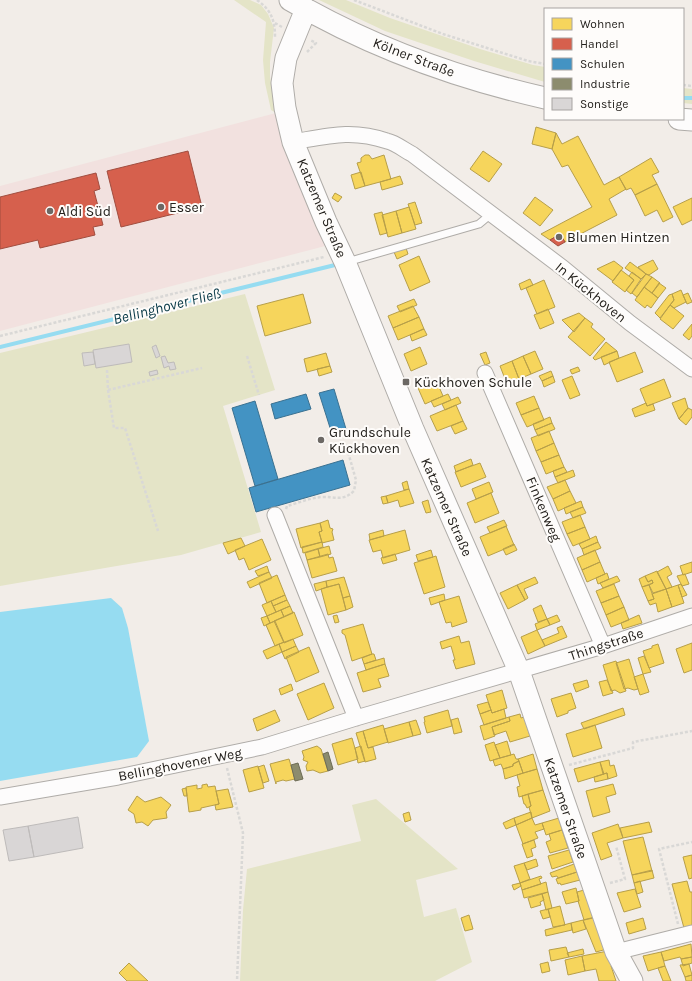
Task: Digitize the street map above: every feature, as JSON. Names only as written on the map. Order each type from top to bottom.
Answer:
[{"type":"street","name":"Kölner Straße","points":[[298,5],[349,32],[402,54],[457,74],[544,98]]},
{"type":"street","name":"Katzemer Straße","points":[[298,5],[282,83],[285,108],[293,142],[326,222],[343,258],[413,429],[519,671],[616,952],[632,981]]},
{"type":"street","name":"In Kückhoven","points":[[293,142],[346,133],[366,135],[389,141],[412,154],[563,268],[630,323],[692,369]]},
{"type":"street","name":"Finkenweg","points":[[485,373],[603,646]]},
{"type":"street","points":[[275,515],[356,718]]},
{"type":"street","name":"Thingstraße","points":[[519,671],[603,646],[692,616]]},
{"type":"street","name":"Bellinghovener Weg","points":[[0,797],[118,777],[262,747],[519,671]]},
{"type":"street","points":[[616,952],[686,934]]},
{"type":"lane","points":[[343,258],[480,224],[491,214]]},
{"type":"path","points":[[354,0],[442,34],[528,61],[544,64]]},
{"type":"path","points":[[0,336],[343,258]]},
{"type":"path","points":[[247,356],[259,395]]},
{"type":"path","points":[[108,390],[202,368]]},
{"type":"path","points":[[107,370],[108,390],[114,428],[125,428],[158,531]]},
{"type":"path","points":[[275,515],[285,512],[287,506],[321,497],[338,498],[348,496],[354,491],[356,480],[346,445]]},
{"type":"path","points":[[553,769],[633,748],[633,742],[692,731]]},
{"type":"path","points":[[224,755],[244,834],[237,981]]},
{"type":"path","points":[[686,934],[659,849],[692,842]]},
{"type":"path","points":[[594,887],[625,879],[616,846]]},
{"type":"shaded area","points":[[276,113],[329,245],[0,331],[0,186]]},
{"type":"green space","points":[[234,0],[250,0],[261,5],[268,14],[274,28],[270,62],[270,77],[276,113],[271,110],[265,83],[263,60],[266,22]]},
{"type":"green space","points":[[319,0],[346,0],[390,18],[480,49],[544,67],[544,82],[474,61],[385,31]]},
{"type":"green space","points":[[684,88],[692,89],[692,104],[684,103]]},
{"type":"green space","points":[[245,294],[275,390],[223,406],[261,532],[181,555],[0,586],[0,353]]},
{"type":"green space","points":[[376,799],[458,869],[416,880],[424,917],[456,908],[472,962],[435,981],[240,981],[243,910],[247,869],[361,841],[352,805]]},
{"type":"water","points":[[111,598],[122,608],[128,628],[149,741],[137,757],[0,781],[0,612]]},
{"type":"building: Wohnen","points":[[536,127],[556,133],[552,149],[532,144]]},
{"type":"building: Wohnen","points":[[556,133],[562,144],[578,136],[604,185],[619,177],[626,189],[609,199],[617,215],[565,242],[560,234],[550,240],[541,234],[592,207],[568,165],[562,167],[552,149]]},
{"type":"building: Wohnen","points":[[483,151],[502,164],[489,182],[470,169]]},
{"type":"building: Wohnen","points":[[365,155],[369,155],[372,159],[384,155],[391,179],[365,186],[357,163],[361,162],[361,158]]},
{"type":"building: Wohnen","points":[[651,158],[659,172],[652,175],[657,184],[635,195],[631,188],[626,190],[619,177]]},
{"type":"building: Wohnen","points":[[361,172],[365,186],[355,189],[351,175]]},
{"type":"building: Wohnen","points":[[400,176],[403,184],[382,190],[380,182]]},
{"type":"building: Wohnen","points":[[657,184],[673,217],[663,222],[657,210],[645,216],[635,195]]},
{"type":"building: Wohnen","points":[[335,193],[342,197],[338,202],[332,198]]},
{"type":"building: Wohnen","points":[[535,197],[553,210],[540,226],[523,213]]},
{"type":"building: Wohnen","points":[[692,198],[692,220],[682,225],[673,207]]},
{"type":"building: Wohnen","points":[[415,202],[422,223],[415,225],[408,204]]},
{"type":"building: Wohnen","points":[[409,207],[416,229],[402,233],[396,211]]},
{"type":"building: Wohnen","points":[[396,211],[402,233],[388,237],[382,215]]},
{"type":"building: Wohnen","points":[[382,212],[387,233],[380,235],[374,214]]},
{"type":"building: Wohnen","points":[[406,248],[408,254],[397,259],[394,252]]},
{"type":"building: Wohnen","points":[[419,256],[430,282],[410,291],[399,265]]},
{"type":"building: Wohnen","points":[[653,260],[658,269],[649,275],[638,267]]},
{"type":"building: Wohnen","points":[[614,261],[623,268],[613,281],[597,269]]},
{"type":"building: Wohnen","points":[[630,262],[646,274],[641,279],[625,268]]},
{"type":"building: Wohnen","points":[[621,270],[634,280],[625,292],[612,282]]},
{"type":"building: Wohnen","points":[[632,272],[641,279],[631,294],[626,290],[634,280],[629,276]]},
{"type":"building: Wohnen","points":[[646,274],[652,277],[637,297],[632,293]]},
{"type":"building: Wohnen","points":[[652,277],[660,283],[652,293],[644,287]]},
{"type":"building: Wohnen","points":[[530,279],[533,285],[521,290],[519,284]]},
{"type":"building: Wohnen","points":[[544,280],[555,307],[537,314],[526,288]]},
{"type":"building: Wohnen","points":[[659,283],[666,288],[658,298],[652,293]]},
{"type":"building: Wohnen","points":[[644,287],[658,298],[651,308],[647,305],[645,308],[635,300]]},
{"type":"building: Wohnen","points":[[681,290],[686,302],[674,308],[670,305],[674,300],[672,294]]},
{"type":"building: Wohnen","points":[[688,293],[692,302],[687,304],[683,295]]},
{"type":"building: Wohnen","points":[[303,294],[311,323],[265,336],[257,306]]},
{"type":"building: Wohnen","points":[[672,294],[674,300],[660,318],[655,313],[669,295]]},
{"type":"building: Wohnen","points":[[414,299],[417,305],[400,312],[397,306]]},
{"type":"building: Wohnen","points":[[670,305],[684,316],[673,329],[660,319]]},
{"type":"building: Wohnen","points":[[413,306],[419,317],[393,328],[388,316]]},
{"type":"building: Wohnen","points":[[548,309],[554,323],[540,329],[534,315]]},
{"type":"building: Wohnen","points":[[579,313],[585,318],[574,332],[562,320]]},
{"type":"building: Wohnen","points":[[419,317],[424,329],[398,340],[393,328]]},
{"type":"building: Wohnen","points":[[585,318],[593,324],[591,327],[605,339],[590,356],[568,337]]},
{"type":"building: Wohnen","points":[[692,324],[692,336],[689,340],[683,335]]},
{"type":"building: Wohnen","points":[[423,329],[427,335],[412,341],[410,335]]},
{"type":"building: Wohnen","points":[[606,342],[617,351],[595,360],[593,358]]},
{"type":"building: Wohnen","points":[[420,347],[427,364],[411,371],[404,354]]},
{"type":"building: Wohnen","points":[[535,351],[543,369],[531,374],[523,356]]},
{"type":"building: Wohnen","points":[[617,351],[619,358],[604,365],[601,357]]},
{"type":"building: Wohnen","points":[[486,352],[490,363],[485,365],[480,354]]},
{"type":"building: Wohnen","points":[[635,352],[643,372],[617,382],[609,362]]},
{"type":"building: Wohnen","points":[[326,353],[330,366],[307,372],[304,359]]},
{"type":"building: Wohnen","points":[[523,356],[531,374],[519,379],[512,361]]},
{"type":"building: Wohnen","points":[[512,361],[519,379],[507,384],[500,366]]},
{"type":"building: Wohnen","points":[[330,366],[332,372],[319,376],[317,369]]},
{"type":"building: Wohnen","points":[[578,367],[580,371],[572,374],[570,370]]},
{"type":"building: Wohnen","points":[[551,371],[553,376],[542,381],[539,376]]},
{"type":"building: Wohnen","points":[[553,376],[555,382],[544,387],[542,381]]},
{"type":"building: Wohnen","points":[[572,376],[580,395],[570,399],[562,380]]},
{"type":"building: Wohnen","points":[[664,379],[671,397],[647,406],[640,389]]},
{"type":"building: Wohnen","points":[[436,380],[443,396],[425,404],[418,388]]},
{"type":"building: Wohnen","points":[[448,394],[451,400],[434,407],[431,401]]},
{"type":"building: Wohnen","points":[[534,396],[539,408],[521,415],[516,403]]},
{"type":"building: Wohnen","points":[[458,397],[461,403],[445,410],[442,404]]},
{"type":"building: Wohnen","points":[[685,398],[688,408],[679,419],[672,403]]},
{"type":"building: Wohnen","points":[[646,403],[647,406],[653,404],[655,410],[635,417],[632,409]]},
{"type":"building: Wohnen","points":[[456,405],[463,421],[437,431],[430,416]]},
{"type":"building: Wohnen","points":[[539,408],[544,420],[527,427],[521,415]]},
{"type":"building: Wohnen","points":[[688,408],[692,410],[692,417],[686,425],[679,419]]},
{"type":"building: Wohnen","points":[[550,417],[552,423],[535,430],[533,424]]},
{"type":"building: Wohnen","points":[[463,421],[467,429],[455,434],[451,426]]},
{"type":"building: Wohnen","points":[[552,423],[555,429],[538,436],[535,430]]},
{"type":"building: Wohnen","points":[[549,431],[554,443],[536,451],[531,438]]},
{"type":"building: Wohnen","points":[[554,443],[559,455],[541,462],[536,451]]},
{"type":"building: Wohnen","points":[[559,455],[564,467],[546,474],[541,462]]},
{"type":"building: Wohnen","points":[[471,459],[473,465],[456,472],[454,466]]},
{"type":"building: Wohnen","points":[[480,463],[486,477],[461,487],[455,472]]},
{"type":"building: Wohnen","points":[[564,467],[567,472],[555,477],[553,471]]},
{"type":"building: Wohnen","points":[[573,470],[575,476],[558,483],[555,477]]},
{"type":"building: Wohnen","points":[[565,480],[570,491],[553,499],[547,487]]},
{"type":"building: Wohnen","points":[[407,481],[409,489],[404,490],[402,483]]},
{"type":"building: Wohnen","points":[[489,482],[493,492],[476,499],[472,489]]},
{"type":"building: Wohnen","points":[[409,489],[414,503],[400,507],[398,500],[388,503],[386,496]]},
{"type":"building: Wohnen","points":[[570,491],[576,503],[558,511],[553,499]]},
{"type":"building: Wohnen","points":[[491,493],[499,513],[475,523],[467,503]]},
{"type":"building: Wohnen","points":[[386,496],[388,503],[383,504],[381,497]]},
{"type":"building: Wohnen","points":[[428,500],[431,512],[426,513],[422,502]]},
{"type":"building: Wohnen","points":[[581,501],[583,507],[566,514],[564,508]]},
{"type":"building: Wohnen","points":[[583,507],[586,513],[573,518],[570,512]]},
{"type":"building: Wohnen","points":[[580,515],[585,527],[567,534],[562,522]]},
{"type":"building: Wohnen","points":[[328,520],[330,528],[333,529],[332,532],[334,540],[322,543],[319,532],[322,531],[320,523]]},
{"type":"building: Wohnen","points":[[504,520],[507,526],[490,533],[487,527]]},
{"type":"building: Wohnen","points":[[320,523],[322,531],[319,532],[322,542],[301,548],[296,529]]},
{"type":"building: Wohnen","points":[[506,526],[514,545],[488,556],[480,537]]},
{"type":"building: Wohnen","points":[[585,527],[590,539],[573,546],[567,534]]},
{"type":"building: Wohnen","points":[[383,530],[384,536],[370,540],[369,534]]},
{"type":"building: Wohnen","points":[[405,530],[410,550],[383,558],[381,550],[373,552],[369,540]]},
{"type":"building: Wohnen","points":[[596,536],[598,542],[582,549],[579,544]]},
{"type":"building: Wohnen","points":[[241,538],[245,546],[228,554],[223,543]]},
{"type":"building: Wohnen","points":[[262,539],[271,560],[249,570],[244,558],[239,560],[235,550]]},
{"type":"building: Wohnen","points":[[322,542],[323,547],[303,553],[302,547]]},
{"type":"building: Wohnen","points":[[598,542],[601,548],[584,555],[582,549]]},
{"type":"building: Wohnen","points":[[514,544],[517,550],[506,555],[503,549]]},
{"type":"building: Wohnen","points":[[329,546],[331,554],[320,557],[318,549]]},
{"type":"building: Wohnen","points":[[318,549],[320,557],[307,560],[305,553]]},
{"type":"building: Wohnen","points":[[431,550],[433,557],[418,561],[416,555]]},
{"type":"building: Wohnen","points":[[595,550],[600,562],[582,570],[577,558]]},
{"type":"building: Wohnen","points":[[328,554],[329,558],[333,557],[337,571],[312,578],[307,560]]},
{"type":"building: Wohnen","points":[[395,554],[397,560],[383,564],[381,558]]},
{"type":"building: Wohnen","points":[[436,556],[445,587],[424,594],[414,563]]},
{"type":"building: Wohnen","points":[[600,562],[605,574],[587,582],[582,570]]},
{"type":"building: Wohnen","points":[[692,562],[692,572],[683,575],[680,566]]},
{"type":"building: Wohnen","points":[[267,566],[269,572],[258,576],[255,571]]},
{"type":"building: Wohnen","points":[[668,566],[672,574],[667,577],[672,587],[666,589],[657,572]]},
{"type":"building: Wohnen","points":[[657,571],[666,589],[653,593],[649,585],[653,583],[652,580],[648,582],[645,576]]},
{"type":"building: Wohnen","points":[[269,572],[272,578],[250,588],[247,582]]},
{"type":"building: Wohnen","points":[[607,573],[609,579],[598,584],[596,578]]},
{"type":"building: Wohnen","points":[[685,574],[689,584],[682,586],[677,576]]},
{"type":"building: Wohnen","points":[[277,575],[285,595],[267,603],[259,583]]},
{"type":"building: Wohnen","points":[[617,576],[620,581],[603,588],[600,583]]},
{"type":"building: Wohnen","points":[[645,576],[648,582],[652,580],[653,583],[642,587],[639,579]]},
{"type":"building: Wohnen","points":[[344,577],[350,596],[343,598],[339,584],[327,587],[326,581]]},
{"type":"building: Wohnen","points":[[535,577],[538,583],[524,589],[528,598],[525,600],[517,585]]},
{"type":"building: Wohnen","points":[[326,581],[327,587],[316,591],[314,584]]},
{"type":"building: Wohnen","points":[[339,584],[346,610],[328,615],[321,589]]},
{"type":"building: Wohnen","points":[[614,584],[619,596],[601,603],[596,591]]},
{"type":"building: Wohnen","points":[[681,584],[687,595],[682,597],[678,585]]},
{"type":"building: Wohnen","points":[[517,585],[525,600],[508,609],[500,593]]},
{"type":"building: Wohnen","points":[[649,585],[654,599],[648,601],[642,587]]},
{"type":"building: Wohnen","points":[[678,585],[684,603],[672,607],[666,589]]},
{"type":"building: Wohnen","points":[[666,589],[672,607],[658,612],[656,603],[650,605],[648,601],[654,599],[652,594]]},
{"type":"building: Wohnen","points":[[444,594],[445,600],[431,605],[429,598]]},
{"type":"building: Wohnen","points":[[285,595],[287,600],[273,606],[271,601]]},
{"type":"building: Wohnen","points":[[350,596],[353,607],[346,610],[343,598]]},
{"type":"building: Wohnen","points":[[459,596],[467,622],[452,627],[451,622],[446,623],[439,602]]},
{"type":"building: Wohnen","points":[[619,596],[624,607],[606,615],[601,603]]},
{"type":"building: Wohnen","points":[[287,600],[290,606],[276,612],[273,606]]},
{"type":"building: Wohnen","points":[[271,601],[276,612],[267,616],[262,605]]},
{"type":"building: Wohnen","points":[[541,605],[547,619],[538,622],[533,609]]},
{"type":"building: Wohnen","points":[[290,606],[293,613],[284,617],[281,610]]},
{"type":"building: Wohnen","points":[[624,607],[629,620],[611,627],[606,615]]},
{"type":"building: Wohnen","points":[[281,610],[284,617],[270,623],[267,616]]},
{"type":"building: Wohnen","points":[[294,612],[303,635],[284,643],[274,621]]},
{"type":"building: Wohnen","points":[[337,615],[339,622],[335,623],[333,616]]},
{"type":"building: Wohnen","points":[[557,615],[560,621],[550,625],[547,619]]},
{"type":"building: Wohnen","points":[[639,615],[642,623],[623,629],[621,623]]},
{"type":"building: Wohnen","points":[[267,616],[270,623],[264,626],[261,618]]},
{"type":"building: Wohnen","points":[[547,619],[550,625],[537,630],[535,624]]},
{"type":"building: Wohnen","points":[[275,621],[284,642],[275,646],[266,625]]},
{"type":"building: Wohnen","points":[[363,624],[372,654],[352,661],[345,635],[342,633],[342,630]]},
{"type":"building: Wohnen","points":[[562,626],[567,637],[545,646],[542,640],[559,633],[557,628]]},
{"type":"building: Wohnen","points":[[537,630],[545,646],[528,654],[521,637]]},
{"type":"building: Wohnen","points":[[459,636],[461,643],[469,641],[475,664],[456,669],[451,646],[442,649],[440,642]]},
{"type":"building: Wohnen","points":[[293,639],[296,646],[282,652],[279,644]]},
{"type":"building: Wohnen","points":[[692,643],[692,670],[684,673],[676,649]]},
{"type":"building: Wohnen","points":[[279,644],[282,652],[267,659],[263,651]]},
{"type":"building: Wohnen","points":[[658,644],[664,663],[649,668],[643,651]]},
{"type":"building: Wohnen","points":[[296,646],[299,652],[285,659],[282,652]]},
{"type":"building: Wohnen","points":[[309,647],[319,672],[296,682],[286,657]]},
{"type":"building: Wohnen","points":[[374,654],[376,660],[364,664],[362,658]]},
{"type":"building: Wohnen","points":[[644,656],[651,672],[643,674],[638,658]]},
{"type":"building: Wohnen","points":[[384,658],[385,664],[366,670],[364,664]]},
{"type":"building: Wohnen","points":[[629,659],[638,689],[634,690],[628,688],[624,689],[616,663]]},
{"type":"building: Wohnen","points":[[616,661],[626,691],[620,693],[615,690],[611,691],[603,665]]},
{"type":"building: Wohnen","points":[[385,664],[389,676],[378,679],[381,687],[363,692],[357,673]]},
{"type":"building: Wohnen","points":[[643,674],[649,692],[640,695],[634,677]]},
{"type":"building: Wohnen","points":[[587,680],[589,687],[576,692],[573,684]]},
{"type":"building: Wohnen","points":[[607,680],[613,693],[603,696],[599,682]]},
{"type":"building: Wohnen","points":[[324,683],[334,708],[308,720],[297,694]]},
{"type":"building: Wohnen","points":[[291,684],[293,690],[281,695],[279,689]]},
{"type":"building: Wohnen","points":[[502,690],[507,708],[492,713],[486,695]]},
{"type":"building: Wohnen","points":[[571,693],[576,708],[557,717],[551,699]]},
{"type":"building: Wohnen","points":[[488,702],[491,710],[480,714],[477,705]]},
{"type":"building: Wohnen","points":[[623,708],[625,715],[584,729],[581,723]]},
{"type":"building: Wohnen","points":[[504,709],[506,718],[484,725],[480,714],[491,710],[492,713]]},
{"type":"building: Wohnen","points":[[275,710],[280,721],[257,731],[253,719]]},
{"type":"building: Wohnen","points":[[448,710],[452,726],[427,733],[424,717]]},
{"type":"building: Wohnen","points":[[520,714],[521,718],[524,717],[530,736],[510,742],[506,731],[494,735],[492,727],[510,721],[509,717]]},
{"type":"building: Wohnen","points":[[509,717],[510,721],[492,727],[495,736],[484,740],[480,726]]},
{"type":"building: Wohnen","points":[[458,718],[462,732],[454,734],[451,720]]},
{"type":"building: Wohnen","points":[[416,720],[421,734],[413,736],[409,722]]},
{"type":"building: Wohnen","points":[[409,722],[413,736],[388,743],[384,729]]},
{"type":"building: Wohnen","points":[[383,725],[388,742],[368,748],[363,731]]},
{"type":"building: Wohnen","points":[[595,725],[602,748],[573,757],[566,734]]},
{"type":"building: Wohnen","points":[[363,731],[368,748],[373,747],[376,759],[365,762],[356,733]]},
{"type":"building: Wohnen","points":[[352,738],[358,759],[338,765],[332,744]]},
{"type":"building: Wohnen","points":[[507,741],[511,755],[500,758],[495,745]]},
{"type":"building: Wohnen","points":[[494,742],[500,758],[490,761],[485,745]]},
{"type":"building: Wohnen","points":[[317,746],[321,749],[328,771],[320,773],[313,770],[307,771],[306,766],[308,762],[303,760],[304,757],[302,751]]},
{"type":"building: Wohnen","points":[[361,746],[365,761],[358,763],[355,748]]},
{"type":"building: Wohnen","points":[[514,754],[516,759],[519,761],[513,764],[513,766],[503,769],[501,764],[495,766],[493,760]]},
{"type":"building: Wohnen","points":[[533,754],[537,769],[523,773],[518,759]]},
{"type":"building: Wohnen","points":[[289,759],[295,779],[286,781],[283,780],[276,782],[276,784],[270,764]]},
{"type":"building: Wohnen","points":[[609,760],[610,766],[614,765],[617,776],[608,779],[607,773],[603,774],[600,762]]},
{"type":"building: Wohnen","points":[[519,761],[523,773],[505,779],[503,769],[513,766],[513,764]]},
{"type":"building: Wohnen","points":[[600,762],[604,774],[578,782],[574,769]]},
{"type":"building: Wohnen","points":[[264,765],[269,781],[263,783],[258,767]]},
{"type":"building: Wohnen","points":[[258,766],[264,788],[249,792],[243,770]]},
{"type":"building: Wohnen","points":[[537,769],[543,790],[519,797],[517,787],[520,786],[517,775]]},
{"type":"building: Wohnen","points":[[607,773],[608,779],[595,782],[594,777]]},
{"type":"building: Wohnen","points":[[207,784],[208,787],[215,786],[219,804],[189,812],[186,787],[197,785],[197,789],[202,788],[202,785]]},
{"type":"building: Wohnen","points":[[613,784],[616,794],[606,797],[610,812],[593,817],[586,791]]},
{"type":"building: Wohnen","points":[[186,788],[187,796],[184,796],[182,789]]},
{"type":"building: Wohnen","points":[[228,789],[233,807],[216,810],[215,805],[219,804],[216,791]]},
{"type":"building: Wohnen","points":[[543,790],[550,811],[532,818],[528,794]]},
{"type":"building: Wohnen","points":[[528,794],[531,806],[527,808],[524,804],[522,796]]},
{"type":"building: Wohnen","points":[[137,796],[145,802],[161,797],[171,805],[166,812],[167,818],[153,820],[148,826],[142,822],[136,823],[134,814],[128,810]]},
{"type":"building: Wohnen","points":[[409,812],[411,820],[405,822],[403,814]]},
{"type":"building: Wohnen","points":[[531,812],[532,818],[516,825],[514,818]]},
{"type":"building: Wohnen","points":[[514,818],[516,825],[506,829],[503,823]]},
{"type":"building: Wohnen","points":[[532,818],[535,825],[542,823],[544,829],[535,832],[538,838],[523,844],[516,825]]},
{"type":"building: Wohnen","points":[[559,818],[562,830],[546,835],[542,823]]},
{"type":"building: Wohnen","points":[[649,822],[652,832],[623,838],[620,828]]},
{"type":"building: Wohnen","points":[[618,824],[623,838],[607,843],[612,856],[601,860],[592,833]]},
{"type":"building: Wohnen","points":[[562,830],[568,848],[550,853],[546,842],[551,840],[549,834]]},
{"type":"building: Wohnen","points":[[643,837],[652,871],[632,875],[623,841]]},
{"type":"building: Wohnen","points":[[534,840],[536,847],[531,849],[533,856],[527,858],[522,844]]},
{"type":"building: Wohnen","points":[[569,850],[573,862],[552,869],[548,856]]},
{"type":"building: Wohnen","points":[[692,855],[692,878],[689,879],[683,857]]},
{"type":"building: Wohnen","points":[[536,859],[538,866],[527,870],[524,863]]},
{"type":"building: Wohnen","points":[[524,863],[530,879],[520,883],[514,866]]},
{"type":"building: Wohnen","points":[[574,864],[577,872],[558,878],[557,876],[552,877],[550,873]]},
{"type":"building: Wohnen","points":[[652,870],[654,878],[634,883],[632,875]]},
{"type":"building: Wohnen","points":[[577,872],[580,880],[561,885],[560,883],[558,884],[556,879]]},
{"type":"building: Wohnen","points":[[541,876],[542,878],[539,879],[541,884],[522,890],[520,883]]},
{"type":"building: Wohnen","points":[[640,881],[643,892],[637,894],[634,883]]},
{"type":"building: Wohnen","points":[[687,881],[690,892],[692,892],[692,926],[684,928],[672,884]]},
{"type":"building: Wohnen","points":[[546,882],[548,892],[524,898],[522,890]]},
{"type":"building: Wohnen","points":[[520,883],[521,886],[514,890],[512,885]]},
{"type":"building: Wohnen","points":[[576,888],[579,901],[566,904],[562,892]]},
{"type":"building: Wohnen","points":[[635,889],[641,907],[624,912],[617,893]]},
{"type":"building: Wohnen","points":[[584,890],[593,918],[584,920],[578,901],[577,892]]},
{"type":"building: Wohnen","points":[[548,892],[552,908],[546,910],[542,894]]},
{"type":"building: Wohnen","points":[[542,894],[544,900],[540,902],[541,905],[531,908],[528,898]]},
{"type":"building: Wohnen","points":[[560,906],[565,925],[553,927],[548,909]]},
{"type":"building: Wohnen","points":[[548,909],[550,917],[543,919],[540,911]]},
{"type":"building: Wohnen","points":[[469,915],[473,929],[465,931],[461,918]]},
{"type":"building: Wohnen","points":[[595,917],[607,949],[596,952],[583,920]]},
{"type":"building: Wohnen","points":[[643,918],[646,929],[629,934],[626,923]]},
{"type":"building: Wohnen","points":[[583,920],[586,929],[573,933],[571,923]]},
{"type":"building: Wohnen","points":[[571,923],[572,930],[546,936],[545,930]]},
{"type":"building: Wohnen","points":[[691,944],[692,957],[681,959],[680,957],[664,961],[661,952]]},
{"type":"building: Wohnen","points":[[566,947],[569,957],[551,961],[549,950]]},
{"type":"building: Wohnen","points":[[583,949],[584,954],[569,957],[567,953]]},
{"type":"building: Wohnen","points":[[608,951],[613,965],[611,966],[616,981],[599,981],[596,969],[585,971],[582,956]]},
{"type":"building: Wohnen","points":[[661,952],[665,966],[648,971],[643,956]]},
{"type":"building: Wohnen","points":[[582,956],[585,971],[568,975],[565,960]]},
{"type":"building: Wohnen","points":[[692,957],[692,963],[683,966],[681,959]]},
{"type":"building: Wohnen","points":[[548,962],[550,971],[542,973],[540,964]]},
{"type":"building: Wohnen","points":[[129,963],[148,981],[127,981],[119,973]]},
{"type":"building: Wohnen","points":[[689,964],[692,975],[685,977],[680,965]]},
{"type":"building: Wohnen","points":[[665,966],[671,981],[663,981],[658,968]]},
{"type":"building: Wohnen","points":[[692,975],[692,981],[686,981],[685,977]]},
{"type":"building: Handel","points":[[188,151],[202,207],[121,227],[107,171]]},
{"type":"building: Handel","name":"Aldi Süd","points":[[96,173],[100,189],[94,191],[103,225],[93,227],[95,235],[40,248],[38,240],[0,249],[0,197]]},
{"type":"building: Handel","name":"Blumen Hintzen","points":[[560,234],[565,242],[558,246],[550,240]]},
{"type":"building: Schulen","points":[[334,389],[346,429],[332,434],[319,393]]},
{"type":"building: Schulen","points":[[306,394],[311,409],[275,419],[271,404]]},
{"type":"building: Schulen","points":[[255,401],[278,479],[255,486],[232,408]]},
{"type":"building: Schulen","points":[[343,460],[350,485],[256,512],[249,488]]},
{"type":"building: Industrie","points":[[328,752],[333,769],[328,771],[323,754]]},
{"type":"building: Industrie","points":[[298,763],[303,779],[295,781],[291,765]]},
{"type":"building: Sonstige","points":[[129,344],[132,362],[96,368],[93,350]]},
{"type":"building: Sonstige","points":[[156,345],[160,356],[156,358],[152,347]]},
{"type":"building: Sonstige","points":[[93,352],[95,364],[84,366],[82,353]]},
{"type":"building: Sonstige","points":[[165,356],[168,363],[174,362],[176,369],[170,370],[169,366],[164,368],[161,357]]},
{"type":"building: Sonstige","points":[[157,370],[158,374],[150,376],[149,372]]},
{"type":"building: Sonstige","points":[[78,817],[83,848],[34,857],[28,826]]},
{"type":"building: Sonstige","points":[[28,826],[34,857],[9,861],[3,830]]},
{"type":"waterway","name":"Bellinghover Fließ","points":[[684,98],[692,98]]},
{"type":"waterway","name":"Bellinghover Fließ","points":[[0,347],[335,265]]},
{"type":"place","name":"Esser","points":[[161,207]]},
{"type":"place","name":"Aldi Süd","points":[[50,211]]},
{"type":"place","name":"Blumen Hintzen","points":[[559,237]]},
{"type":"place","name":"Kückhoven Schule","points":[[406,382]]},
{"type":"place","name":"Grundschule Kückhoven","points":[[321,440]]}]
